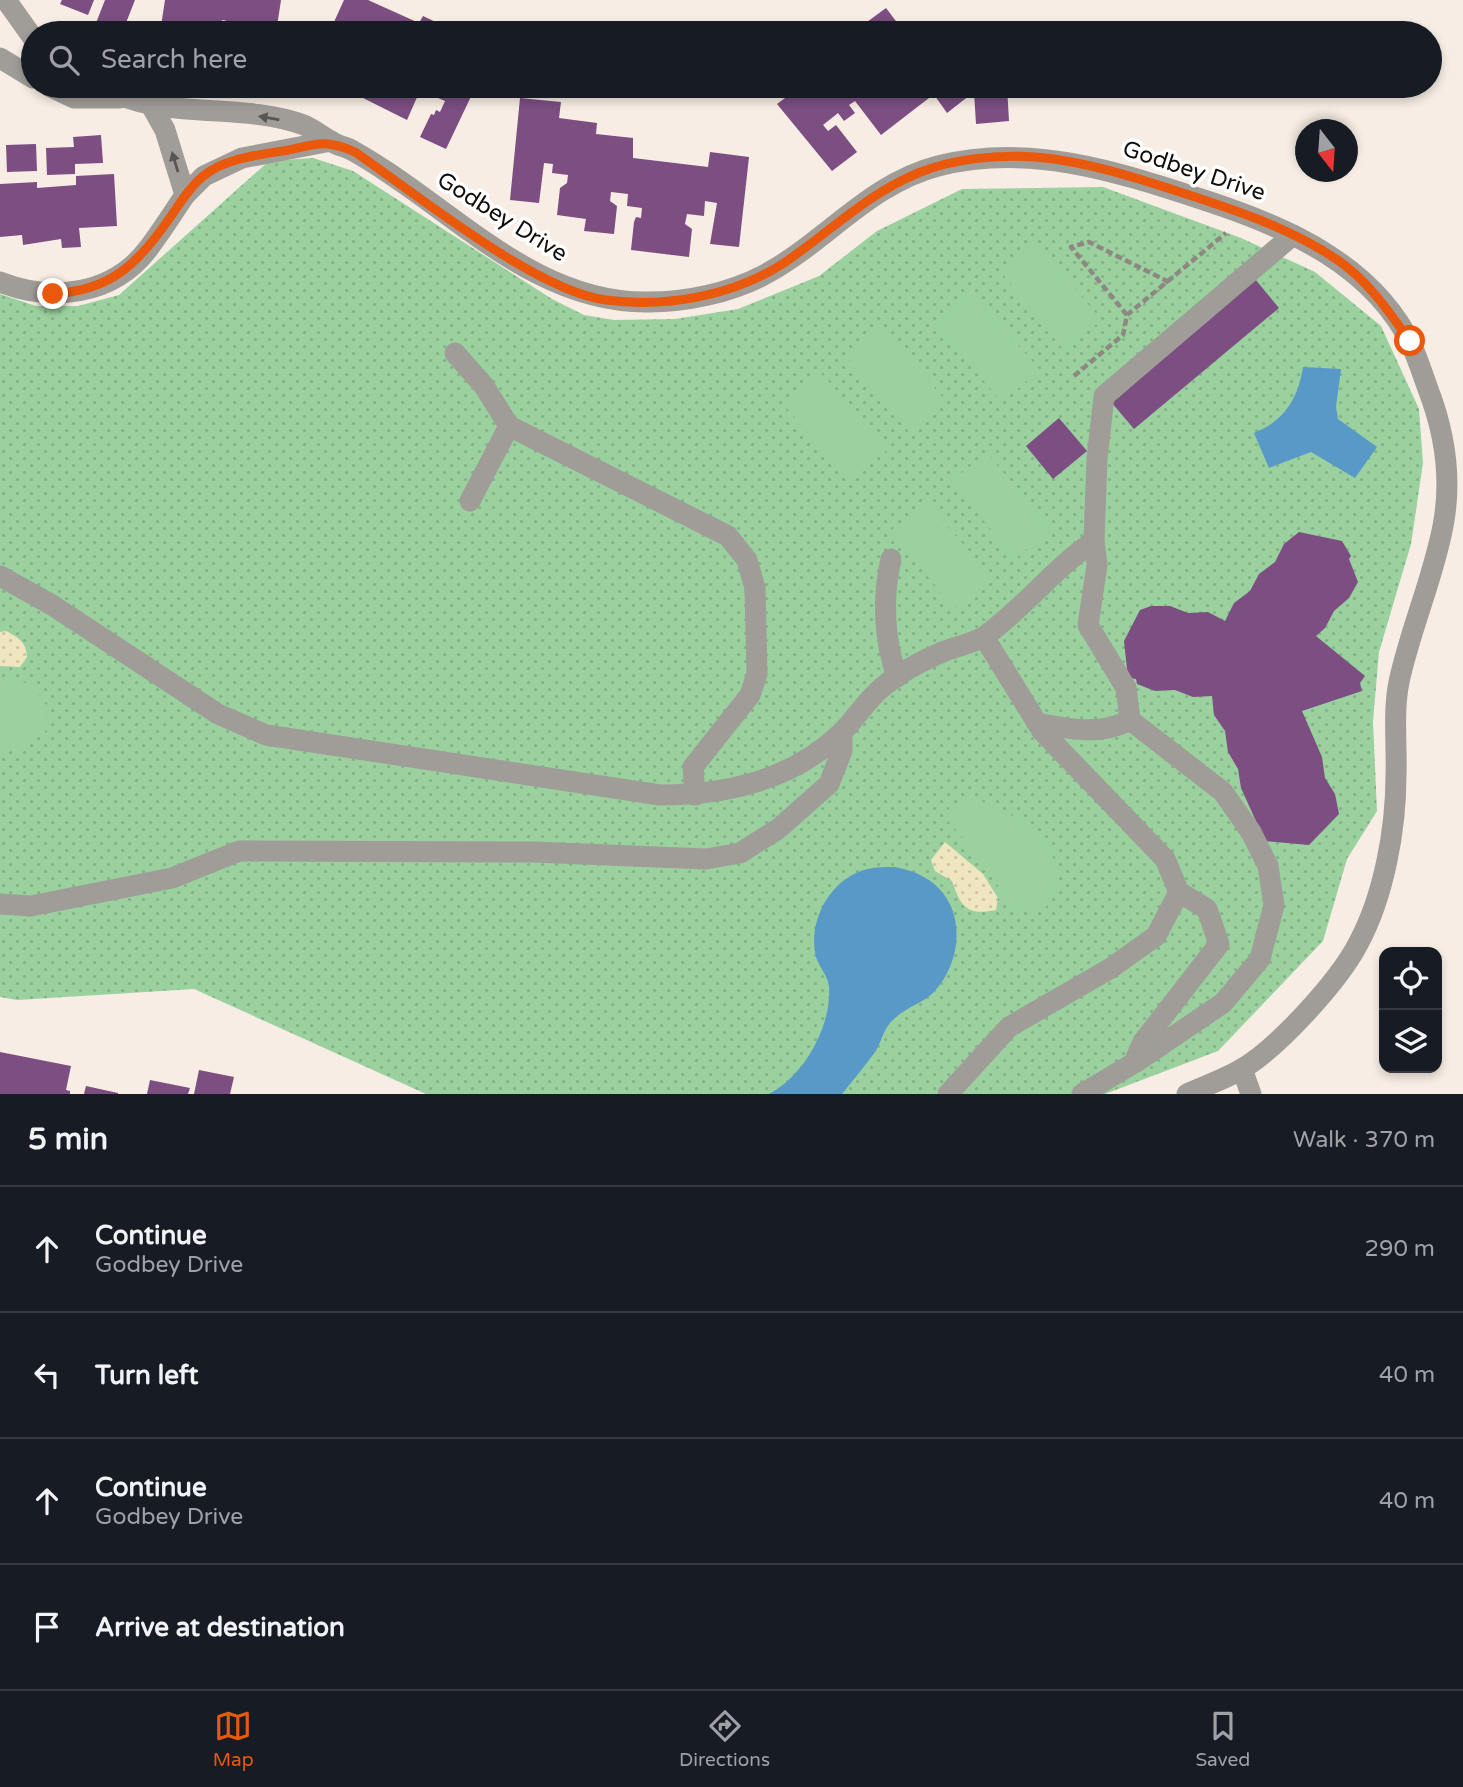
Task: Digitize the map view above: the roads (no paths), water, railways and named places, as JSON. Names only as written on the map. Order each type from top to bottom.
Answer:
[{"type":"street","points":[[6,0],[21,21]]},
{"type":"street","points":[[0,58],[21,71]]},
{"type":"street","name":"Godbey Drive","points":[[121,98],[151,105],[229,111],[298,123],[355,152],[529,270],[603,300],[652,303],[695,297],[760,278],[866,199],[937,166],[987,158],[1034,157],[1089,166],[1247,214],[1293,235],[1342,263],[1370,287],[1410,341],[1433,400],[1445,446],[1453,525],[1397,688],[1396,800],[1379,889],[1358,945],[1306,1012],[1277,1042],[1242,1069],[1187,1094]]},
{"type":"street","points":[[151,105],[165,130],[185,195]]},
{"type":"street","points":[[0,282],[24,292],[53,294],[83,292],[95,287],[117,276],[146,252],[185,195],[204,176],[242,158],[331,142]]},
{"type":"street","points":[[1082,1094],[1134,1063],[1223,1003],[1260,959],[1274,905],[1268,866],[1251,832],[1223,792],[1130,720],[1126,688],[1088,625],[1097,565],[1094,541],[1097,459],[1104,396],[1293,235]]},
{"type":"street","points":[[455,353],[484,386],[509,426],[728,536],[747,560],[755,588],[757,674],[750,695],[693,767],[695,795]]},
{"type":"street","points":[[470,501],[509,426]]},
{"type":"street","points":[[0,576],[52,605],[218,714],[266,735],[660,795],[695,795],[762,781],[804,759],[842,732],[861,706],[897,677],[942,652],[984,637],[1094,541]]},
{"type":"street","points":[[891,559],[885,602],[890,655],[897,677]]},
{"type":"street","points":[[984,637],[1037,723],[1112,807],[1165,859],[1179,892],[1207,909],[1219,944],[1143,1042],[1134,1063]]},
{"type":"street","points":[[1037,723],[1095,730],[1115,728],[1130,720]]},
{"type":"street","points":[[0,904],[31,906],[172,878],[239,851],[534,852],[706,859],[740,853],[778,829],[829,784],[842,751],[842,732]]},
{"type":"street","points":[[948,1094],[1009,1027],[1111,968],[1156,936],[1179,892]]},
{"type":"street","points":[[1242,1069],[1251,1094]]},
{"type":"water","points":[[1303,367],[1341,369],[1336,407],[1338,419],[1377,447],[1355,478],[1311,452],[1269,468],[1254,433],[1274,422],[1288,408],[1301,379]]},
{"type":"water","points":[[895,867],[908,870],[936,885],[947,898],[954,914],[956,947],[944,979],[933,993],[890,1023],[875,1052],[842,1094],[769,1094],[782,1086],[804,1062],[821,1033],[826,1017],[829,986],[816,957],[814,943],[815,929],[825,903],[843,881],[855,874],[871,868]]}]
